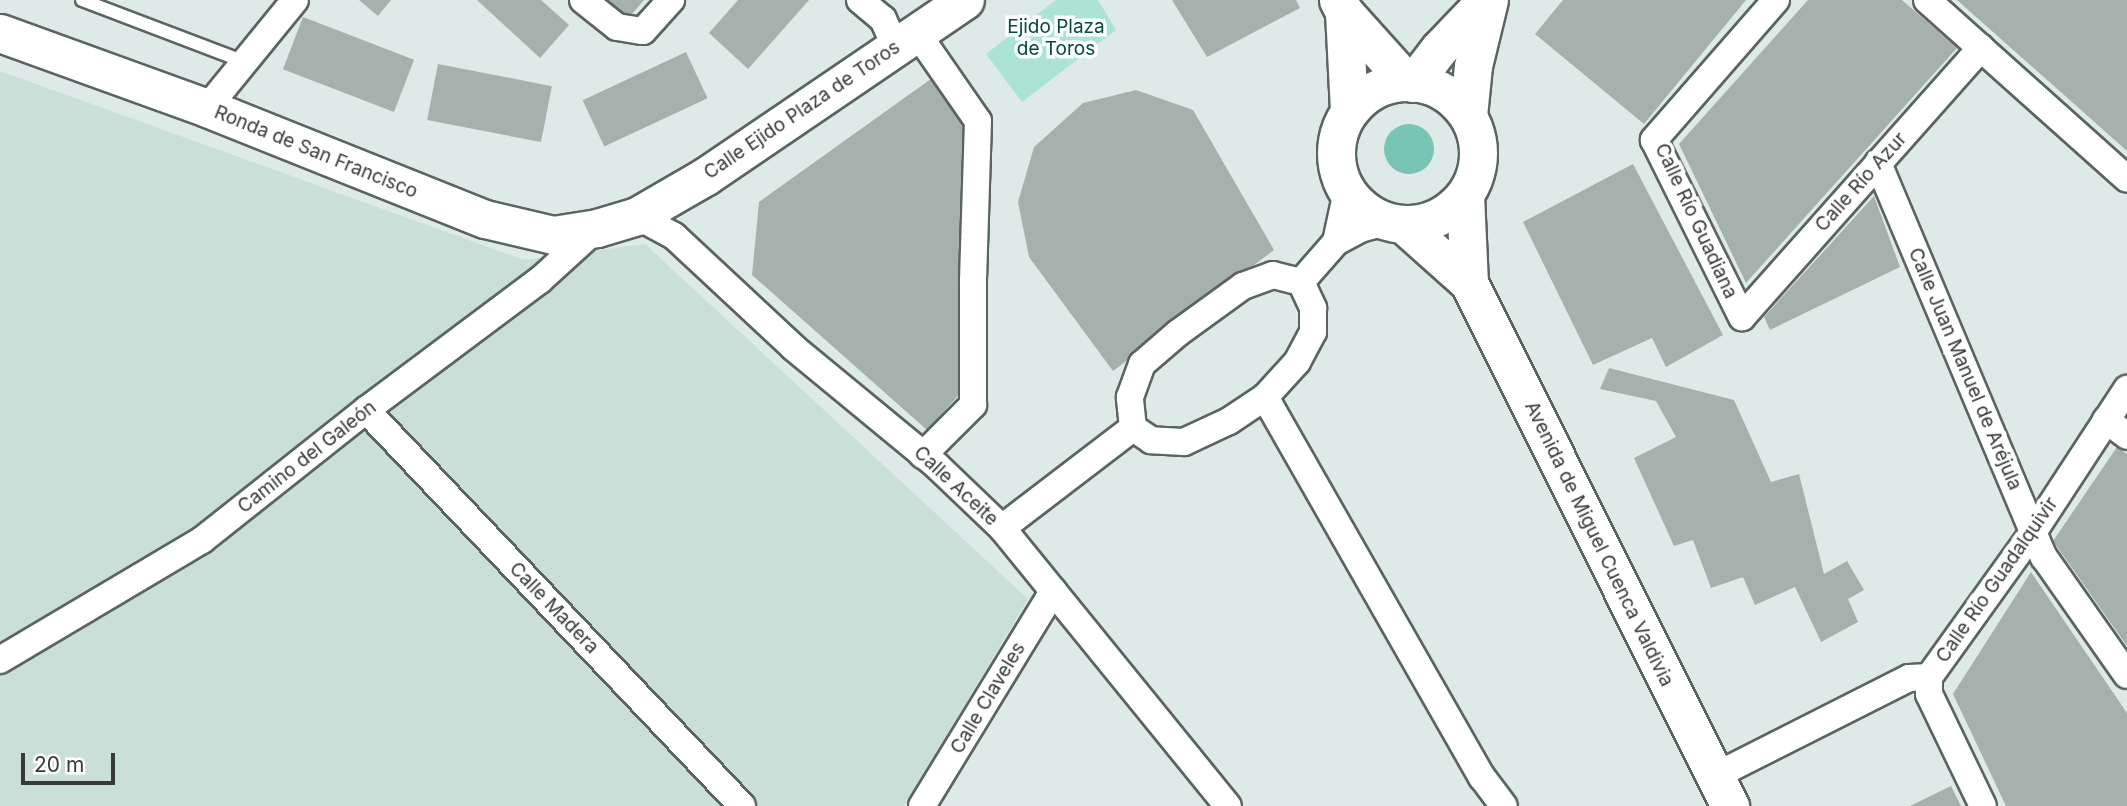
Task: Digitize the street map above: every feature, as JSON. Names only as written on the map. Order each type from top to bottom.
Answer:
[{"type":"street","points":[[207,108],[295,0]]},
{"type":"street","points":[[583,0],[617,27],[643,31],[671,0]]},
{"type":"street","points":[[860,0],[906,41],[978,121],[973,282],[973,405],[923,455]]},
{"type":"street","name":"Calle Ejido Plaza de Toros","points":[[637,216],[706,176],[965,0]]},
{"type":"street","points":[[1410,82],[1488,0]]},
{"type":"street","points":[[1468,116],[1471,78],[1488,0]]},
{"type":"street","name":"Calle Río Guadiana","points":[[1742,317],[1654,140],[1776,0]]},
{"type":"street","points":[[1927,0],[2127,180]]},
{"type":"street","points":[[1341,6],[1410,82]]},
{"type":"street","points":[[1341,6],[1349,111],[1336,143],[1336,159],[1347,191],[1357,205],[1395,223]]},
{"type":"street","name":"Ronda de San Francisco","points":[[0,33],[207,108],[485,219],[553,235],[597,229],[637,216]]},
{"type":"street","name":"Calle Río Azur","points":[[1742,317],[1981,48]]},
{"type":"street","points":[[1301,282],[1336,242],[1360,229],[1438,218],[1465,195],[1479,158],[1476,136],[1468,116],[1442,90],[1410,82],[1375,89],[1349,111]]},
{"type":"street","name":"Calle Juan Manuel de Aréjula","points":[[1878,163],[2044,557],[2127,675]]},
{"type":"street","points":[[1336,242],[1347,191]]},
{"type":"street","name":"Avenida de Miguel Cuenca Valdivia","points":[[1465,195],[1469,283],[1722,791]]},
{"type":"street","name":"Calle Aceite","points":[[637,216],[674,236],[794,348],[923,455],[1002,528],[1228,806]]},
{"type":"street","name":"Avenida de Miguel Cuenca Valdivia","points":[[1395,223],[1469,283]]},
{"type":"street","name":"Camino del Galeón","points":[[0,660],[202,540],[366,410],[540,280],[597,229]]},
{"type":"street","points":[[1133,428],[1130,397],[1142,364],[1243,286],[1273,275],[1301,282]]},
{"type":"street","points":[[1133,428],[1151,440],[1184,442],[1229,421],[1265,397],[1297,362],[1314,332],[1313,308],[1301,282]]},
{"type":"street","name":"Calle Río Guadalquivir","points":[[1722,791],[1909,678],[1930,677],[2034,531],[2127,389]]},
{"type":"street","points":[[1265,397],[1482,777],[1504,806]]},
{"type":"street","name":"Calle Madera","points":[[366,410],[742,806]]},
{"type":"street","points":[[2106,420],[2127,436]]},
{"type":"street","points":[[1002,528],[1133,428]]},
{"type":"street","name":"Calle Claveles","points":[[922,806],[1053,591]]},
{"type":"street","points":[[1930,677],[1928,694],[1983,806]]},
{"type":"lane","points":[[82,0],[245,62]]},
{"type":"shaded area","points":[[0,71],[524,260],[645,244],[1028,599],[904,806],[0,806]]},
{"type":"shaded area","points":[[1409,124],[1427,131],[1434,149],[1427,167],[1409,174],[1391,167],[1384,149],[1391,131]]},
{"type":"green space","name":"Ejido Plaza de Toros","points":[[1056,0],[1098,0],[1116,30],[1022,102],[986,54]]},
{"type":"building","points":[[359,0],[391,0],[378,16]]},
{"type":"building","points":[[477,0],[541,0],[569,25],[540,58]]},
{"type":"building","points":[[603,0],[644,0],[626,21]]},
{"type":"building","points":[[738,0],[809,0],[748,69],[709,33]]},
{"type":"building","points":[[1172,0],[1296,0],[1300,8],[1207,57]]},
{"type":"building","points":[[1563,0],[1746,0],[1644,124],[1535,34]]},
{"type":"building","points":[[1808,0],[1902,0],[1957,48],[1746,283],[1679,144]]},
{"type":"building","points":[[1957,0],[2127,0],[2127,151]]},
{"type":"building","points":[[303,17],[414,60],[394,112],[283,69]]},
{"type":"building","points":[[686,52],[708,98],[604,146],[583,100]]},
{"type":"building","points":[[438,64],[552,86],[541,142],[427,120]]},
{"type":"building","points":[[935,76],[964,125],[962,346],[958,378],[966,387],[927,430],[752,275],[759,202]]},
{"type":"building","points":[[1136,90],[1193,110],[1274,250],[1113,371],[1029,257],[1018,202],[1034,147],[1083,103]]},
{"type":"building","points":[[1633,164],[1723,335],[1666,367],[1652,338],[1593,365],[1523,222]]},
{"type":"building","points":[[1874,196],[1900,267],[1770,330],[1764,317]]},
{"type":"building","points":[[1609,368],[1734,400],[1771,482],[1799,474],[1824,574],[1847,561],[1864,590],[1848,599],[1858,622],[1821,642],[1795,587],[1755,605],[1743,577],[1711,588],[1693,540],[1674,546],[1634,458],[1676,437],[1656,401],[1600,389]]},
{"type":"building","points":[[2117,447],[2127,454],[2127,646],[2053,541]]},
{"type":"building","points":[[2031,572],[2127,713],[2127,806],[2006,806],[1953,694]]},
{"type":"building","points":[[1951,786],[1961,806],[1910,806]]}]
